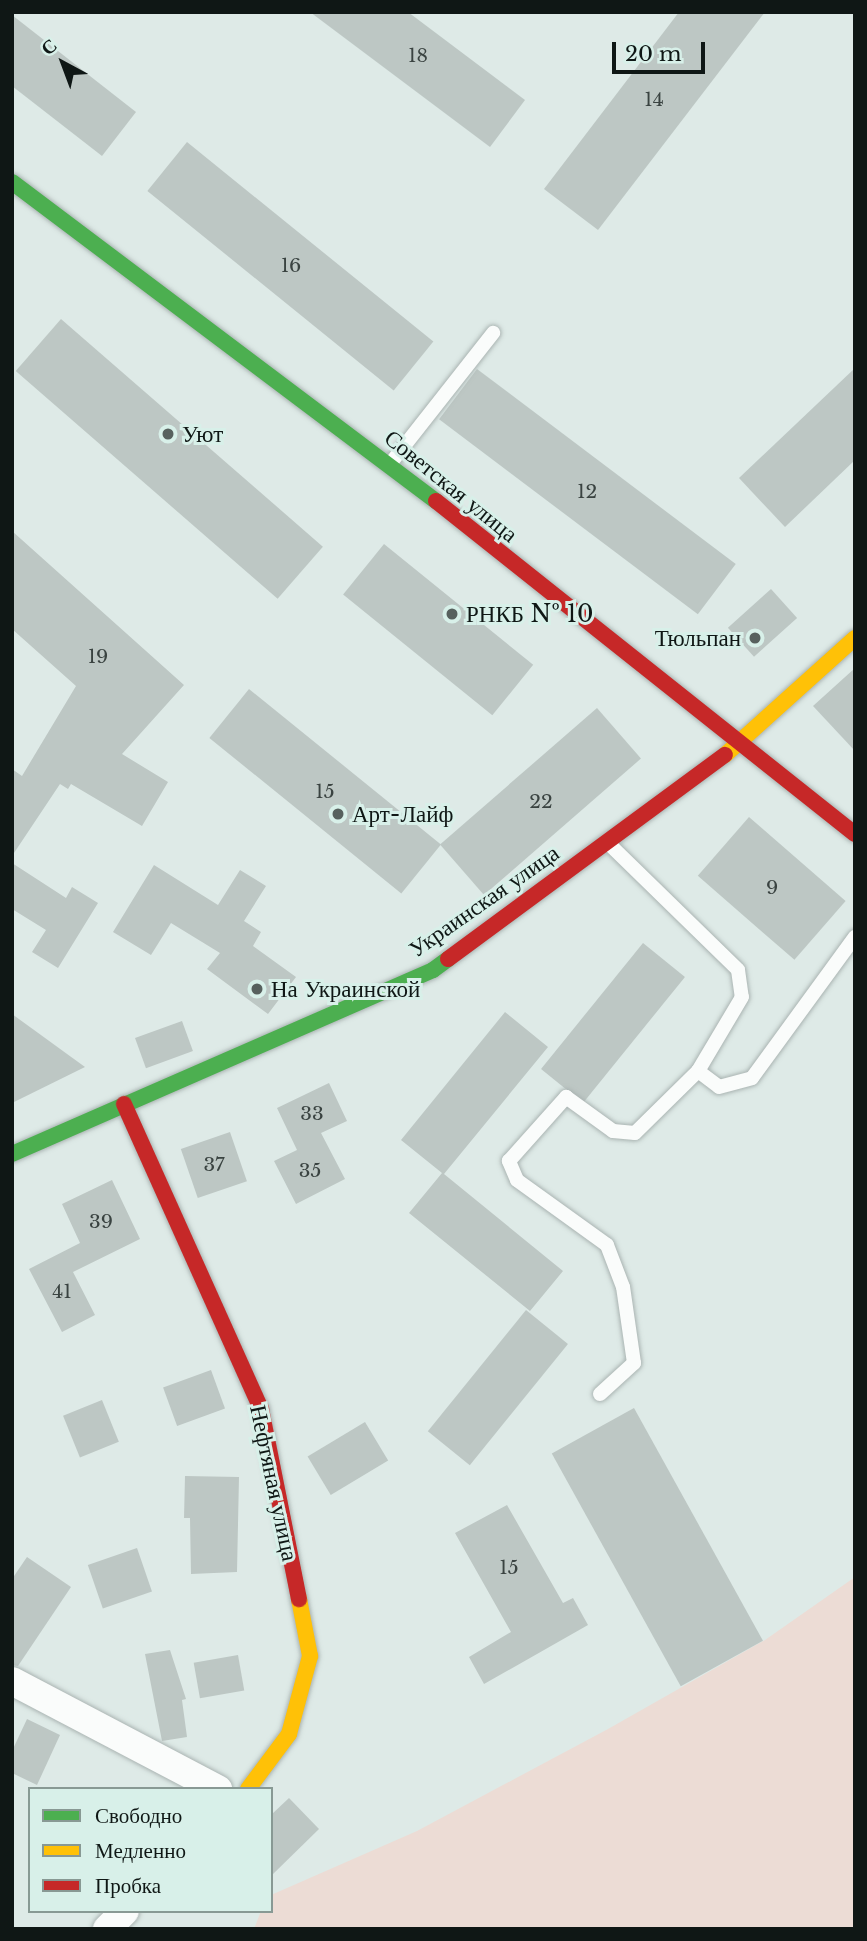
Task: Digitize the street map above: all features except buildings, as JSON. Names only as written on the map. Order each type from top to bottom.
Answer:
[{"type":"main road","name":"Советская улица","points":[[12,182],[389,465],[738,746],[855,834]]},
{"type":"main road","name":"Украинская улица","points":[[12,1154],[433,970],[738,746],[855,638]]},
{"type":"main road","name":"Нефтяная улица","points":[[124,1104],[261,1409],[310,1656],[289,1734],[249,1787]]},
{"type":"street","points":[[12,1681],[214,1787]]},
{"type":"street","points":[[107,1929],[123,1913]]},
{"type":"lane","points":[[389,465],[493,333]]},
{"type":"lane","points":[[600,1394],[634,1363],[623,1287],[607,1245],[517,1180],[509,1161],[566,1097],[613,1131],[635,1133],[698,1071],[742,997],[737,970],[606,842]]},
{"type":"lane","points":[[698,1071],[719,1087],[751,1078],[855,937]]},
{"type":"lane","points":[[12,1136],[28,1147]]},
{"type":"shaded area","points":[[855,1577],[855,1929],[254,1929],[260,1913],[273,1913],[273,1894],[417,1831],[608,1729],[765,1640]]},
{"type":"traffic: fast","points":[[12,182],[436,501]]},
{"type":"traffic: fast","points":[[12,1154],[433,970],[448,959]]},
{"type":"traffic: slow","points":[[725,755],[855,638]]},
{"type":"traffic: slow","points":[[249,1787],[289,1734],[310,1656],[299,1599]]},
{"type":"traffic: jam","points":[[436,501],[855,834]]},
{"type":"traffic: jam","points":[[448,959],[725,755]]},
{"type":"traffic: jam","points":[[124,1104],[261,1409],[299,1599]]},
{"type":"place","name":"Уют","points":[[168,434]]},
{"type":"place","name":"РНКБ № 10","points":[[452,614]]},
{"type":"place","name":"Тюльпан","points":[[755,638]]},
{"type":"place","name":"Арт-Лайф","points":[[338,814]]},
{"type":"place","name":"На Украинской","points":[[257,989]]}]
